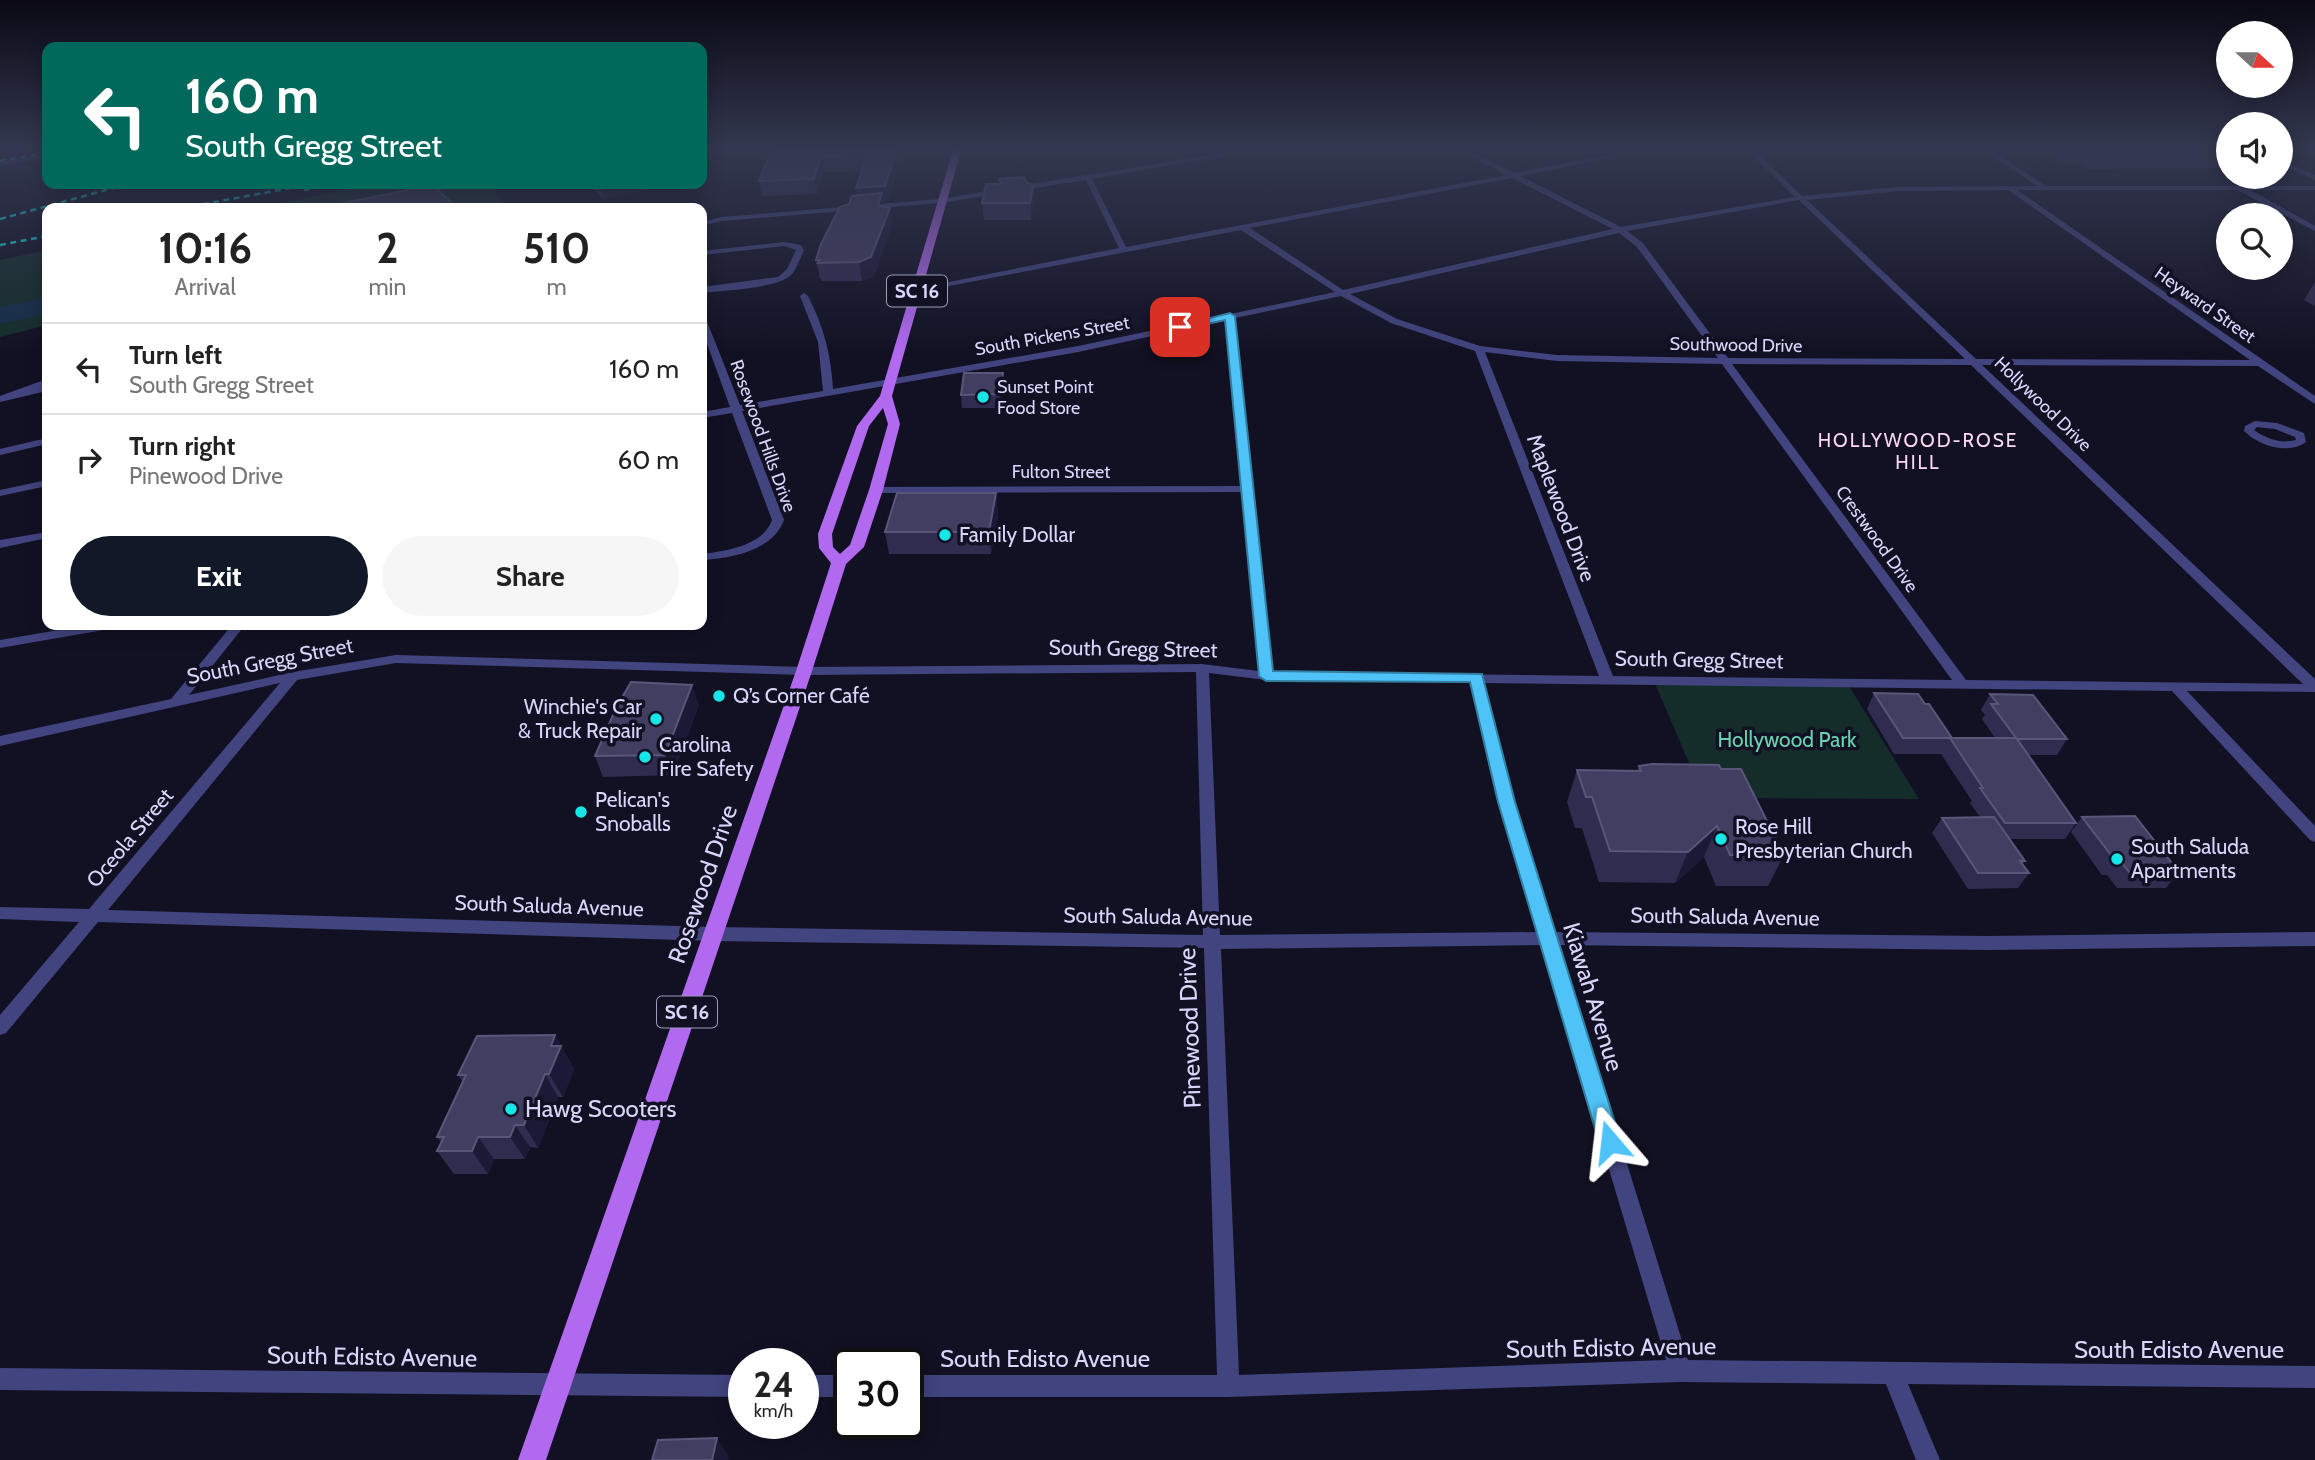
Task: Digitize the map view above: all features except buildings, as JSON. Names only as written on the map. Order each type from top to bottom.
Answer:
[{"type":"main road","name":"Rosewood Drive","points":[[839,562],[826,548],[825,534],[863,426],[886,396],[936,215]]},
{"type":"main road","name":"Rosewood Drive","points":[[531,1460],[714,934],[839,562],[857,547],[894,425],[886,396]]},
{"type":"street","points":[[707,223],[770,215]]},
{"type":"street","points":[[1107,215],[1124,250]]},
{"type":"street","points":[[918,289],[1308,215]]},
{"type":"street","name":"Crestwood Drive","points":[[1591,215],[1620,230],[1640,245],[1961,682]]},
{"type":"street","name":"South Pickens Street","points":[[707,414],[1078,349],[1620,230],[1704,215]]},
{"type":"street","name":"Hollywood Drive","points":[[1818,215],[2315,687]]},
{"type":"street","name":"Heyward Street","points":[[2047,215],[2315,401]]},
{"type":"street","points":[[2290,215],[2315,229]]},
{"type":"street","name":"Southwood Drive","points":[[1244,228],[1342,293],[1394,321],[1479,349],[1557,358],[2260,363]]},
{"type":"street","points":[[707,252],[784,244],[798,247],[800,250],[791,273],[785,277],[775,281],[707,289]]},
{"type":"street","points":[[804,296],[820,327],[826,351],[828,392]]},
{"type":"street","points":[[1230,316],[1245,489],[1266,676]]},
{"type":"street","name":"Rosewood Hills Drive","points":[[707,332],[778,526],[759,543],[707,557]]},
{"type":"street","name":"Maplewood Drive","points":[[1479,349],[1608,681]]},
{"type":"street","points":[[1,399],[42,384]]},
{"type":"street","points":[[1,399],[42,389]]},
{"type":"street","points":[[2300,435],[2315,436]]},
{"type":"street","points":[[0,452],[42,442]]},
{"type":"street","points":[[0,493],[42,484]]},
{"type":"street","name":"Fulton Street","points":[[876,490],[1245,489]]},
{"type":"street","points":[[0,544],[42,536]]},
{"type":"street","points":[[0,644],[81,630]]},
{"type":"street","points":[[177,700],[235,630]]},
{"type":"street","name":"South Gregg Street","points":[[0,741],[177,700],[293,676],[396,659],[804,671],[1202,668],[1266,676],[2315,687]]},
{"type":"street","name":"Pinewood Drive","points":[[1202,668],[1228,1386]]},
{"type":"street","name":"Oceola Street","points":[[0,1028],[293,676]]},
{"type":"street","name":"Kiawah Avenue","points":[[1476,677],[1507,802],[1680,1371]]},
{"type":"street","points":[[2175,686],[2315,836]]},
{"type":"street","name":"South Saluda Avenue","points":[[0,913],[714,934],[1212,942],[1548,938],[1986,943],[2315,939]]},
{"type":"street","name":"South Edisto Avenue","points":[[924,1386],[1228,1386],[1680,1371],[2315,1377]]},
{"type":"street","points":[[1893,1374],[1928,1460]]},
{"type":"street","name":"South Edisto Avenue","points":[[0,1379],[728,1386]]},
{"type":"green space","points":[[42,251],[42,326],[0,337],[0,260]]},
{"type":"green space","name":"Hollywood Park","points":[[1654,681],[1847,683],[1919,799],[1704,798]]},
{"type":"water","points":[[42,298],[42,315],[0,324],[0,307]]},
{"type":"railway","points":[[0,219],[14,215]]},
{"type":"railway","points":[[0,245],[42,237]]},
{"type":"place","name":"Sunset Point Food Store","points":[[983,397]]},
{"type":"place","name":"Family Dollar","points":[[945,535]]},
{"type":"place","name":"Q’s Corner Café","points":[[719,696]]},
{"type":"place","name":"Winchie's Car & Truck Repair","points":[[656,719]]},
{"type":"place","name":"Carolina Fire Safety","points":[[645,757]]},
{"type":"place","name":"Pelican's Snoballs","points":[[581,812]]},
{"type":"place","name":"Rose Hill Presbyterian Church","points":[[1721,839]]},
{"type":"place","name":"South Saluda Apartments","points":[[2117,859]]},
{"type":"place","name":"Hawg Scooters","points":[[511,1109]]},
{"type":"district","name":"HOLLYWOOD-ROSE HILL","points":[[1918,451]]},
{"type":"route","points":[[1180,327],[1230,316],[1245,489],[1266,676],[1476,677],[1507,802],[1610,1142]]}]
